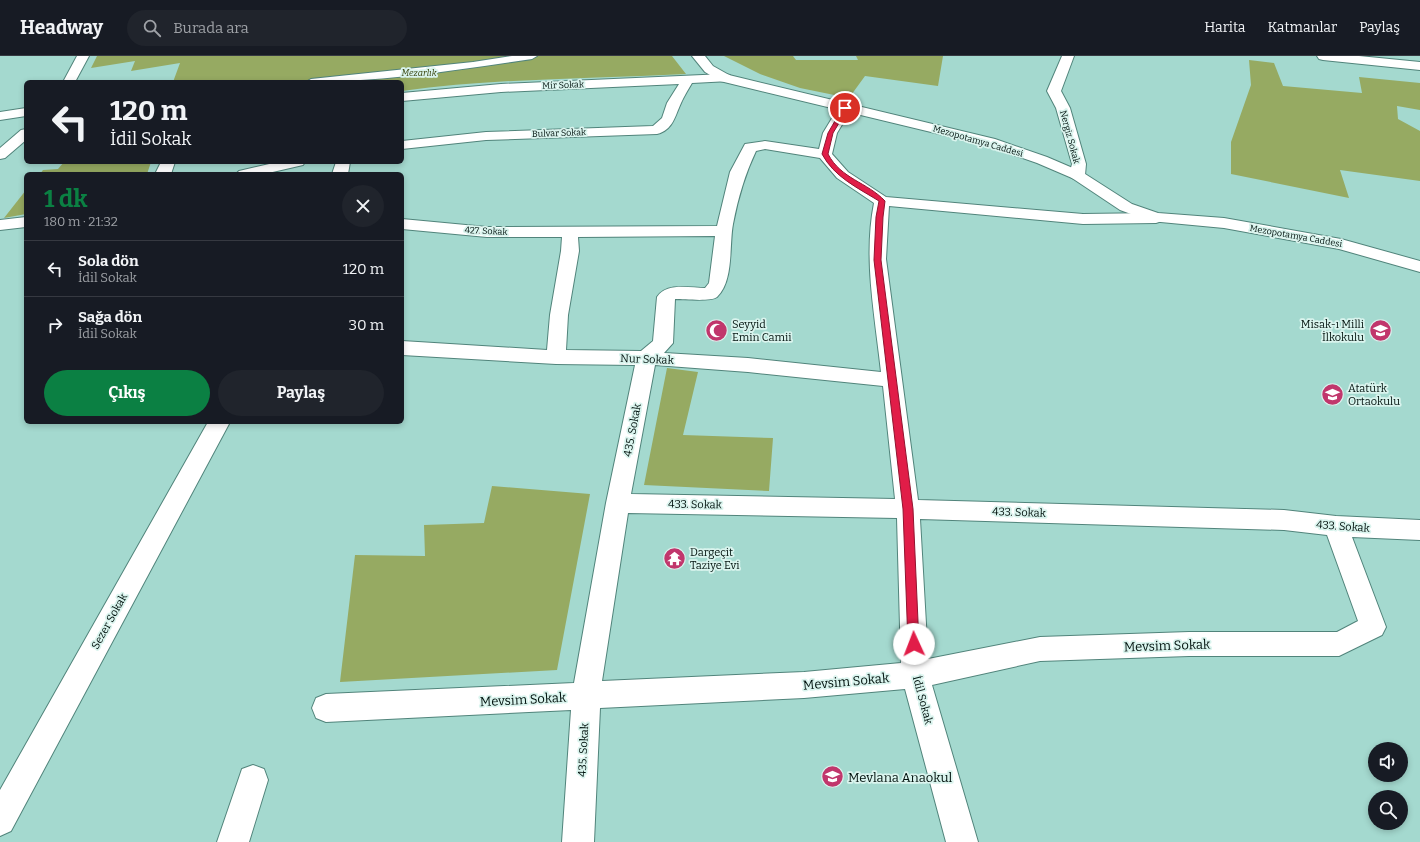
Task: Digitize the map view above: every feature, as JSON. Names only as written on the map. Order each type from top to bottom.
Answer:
[{"type":"street","points":[[70,80],[83,56]]},
{"type":"street","name":"Mezopotamya Caddesi","points":[[698,56],[709,69],[725,78],[990,142],[1042,160],[1077,175],[1126,207],[1156,218],[1224,224],[1333,242],[1420,267]]},
{"type":"street","name":"Nergiz Sokak","points":[[1068,56],[1054,91],[1063,108],[1079,164],[1077,175]]},
{"type":"street","points":[[1323,56],[1420,66]]},
{"type":"street","name":"Mir Sokak","points":[[404,97],[501,88],[688,81],[725,78]]},
{"type":"street","name":"Bulvar Sokak","points":[[404,145],[486,136],[657,130],[668,120],[674,103],[688,81]]},
{"type":"street","points":[[845,108],[830,133],[825,154],[829,162],[838,172],[882,201],[994,212],[1083,218],[1156,218]]},
{"type":"street","points":[[0,116],[24,112]]},
{"type":"street","points":[[0,155],[24,135]]},
{"type":"street","points":[[646,358],[663,343],[666,297],[669,294],[710,294],[718,284],[725,231],[738,172],[750,147],[765,145],[825,154]]},
{"type":"street","points":[[253,172],[289,164]]},
{"type":"street","name":"İdil Sokak","points":[[882,201],[879,217],[877,260],[908,509],[915,675],[962,842]]},
{"type":"street","points":[[0,225],[24,222]]},
{"type":"street","name":"427. Sokak","points":[[404,224],[487,232],[725,231]]},
{"type":"street","points":[[556,357],[559,315],[570,251],[570,232]]},
{"type":"street","name":"Nur Sokak","points":[[404,348],[556,357],[646,358],[748,365],[892,380]]},
{"type":"street","name":"435. Sokak","points":[[578,842],[586,696],[618,503],[646,358]]},
{"type":"street","name":"Sezer Sokak","points":[[0,820],[218,424]]},
{"type":"street","name":"433. Sokak","points":[[618,503],[908,509],[1284,520],[1336,526],[1420,530]]},
{"type":"street","name":"Mevsim Sokak","points":[[326,708],[804,685],[915,675],[1040,649],[1188,644],[1339,644],[1373,627],[1336,526]]},
{"type":"street","points":[[233,842],[253,780]]},
{"type":"lane","points":[[330,80],[473,65],[532,56]]},
{"type":"green space","name":"Mezarlık","points":[[97,56],[672,56],[686,74],[508,81],[404,91],[404,80],[174,80],[180,63],[131,71],[135,61],[91,68]]},
{"type":"green space","points":[[724,56],[793,56],[796,60],[858,60],[856,56],[943,56],[938,86],[865,76],[849,98],[800,88],[760,74]]},
{"type":"green space","points":[[1249,60],[1274,63],[1283,86],[1362,93],[1359,77],[1420,83],[1420,110],[1397,106],[1398,119],[1420,131],[1420,181],[1340,170],[1349,198],[1231,174],[1231,142],[1251,85]]},
{"type":"green space","points":[[62,164],[150,164],[148,172],[42,172],[43,170],[58,169]]},
{"type":"green space","points":[[24,193],[24,214],[4,218]]},
{"type":"green space","points":[[667,368],[698,372],[683,435],[773,438],[769,491],[644,485]]},
{"type":"green space","points":[[492,486],[590,494],[557,670],[340,682],[355,555],[425,556],[424,525],[484,523]]},
{"type":"place","name":"Seyyid Emin Camii","points":[[716,330]]},
{"type":"place","name":"Misak-ı Milli İlkokulu","points":[[1380,330]]},
{"type":"place","name":"Atatürk Ortaokulu","points":[[1333,394]]},
{"type":"place","name":"Dargeçit Taziye Evi","points":[[675,558]]},
{"type":"place","name":"Mevlana Anaokul","points":[[832,777]]},
{"type":"route","points":[[845,108],[830,133],[825,154],[829,162],[838,172],[882,201],[879,217],[877,260],[908,509],[914,644]]}]
